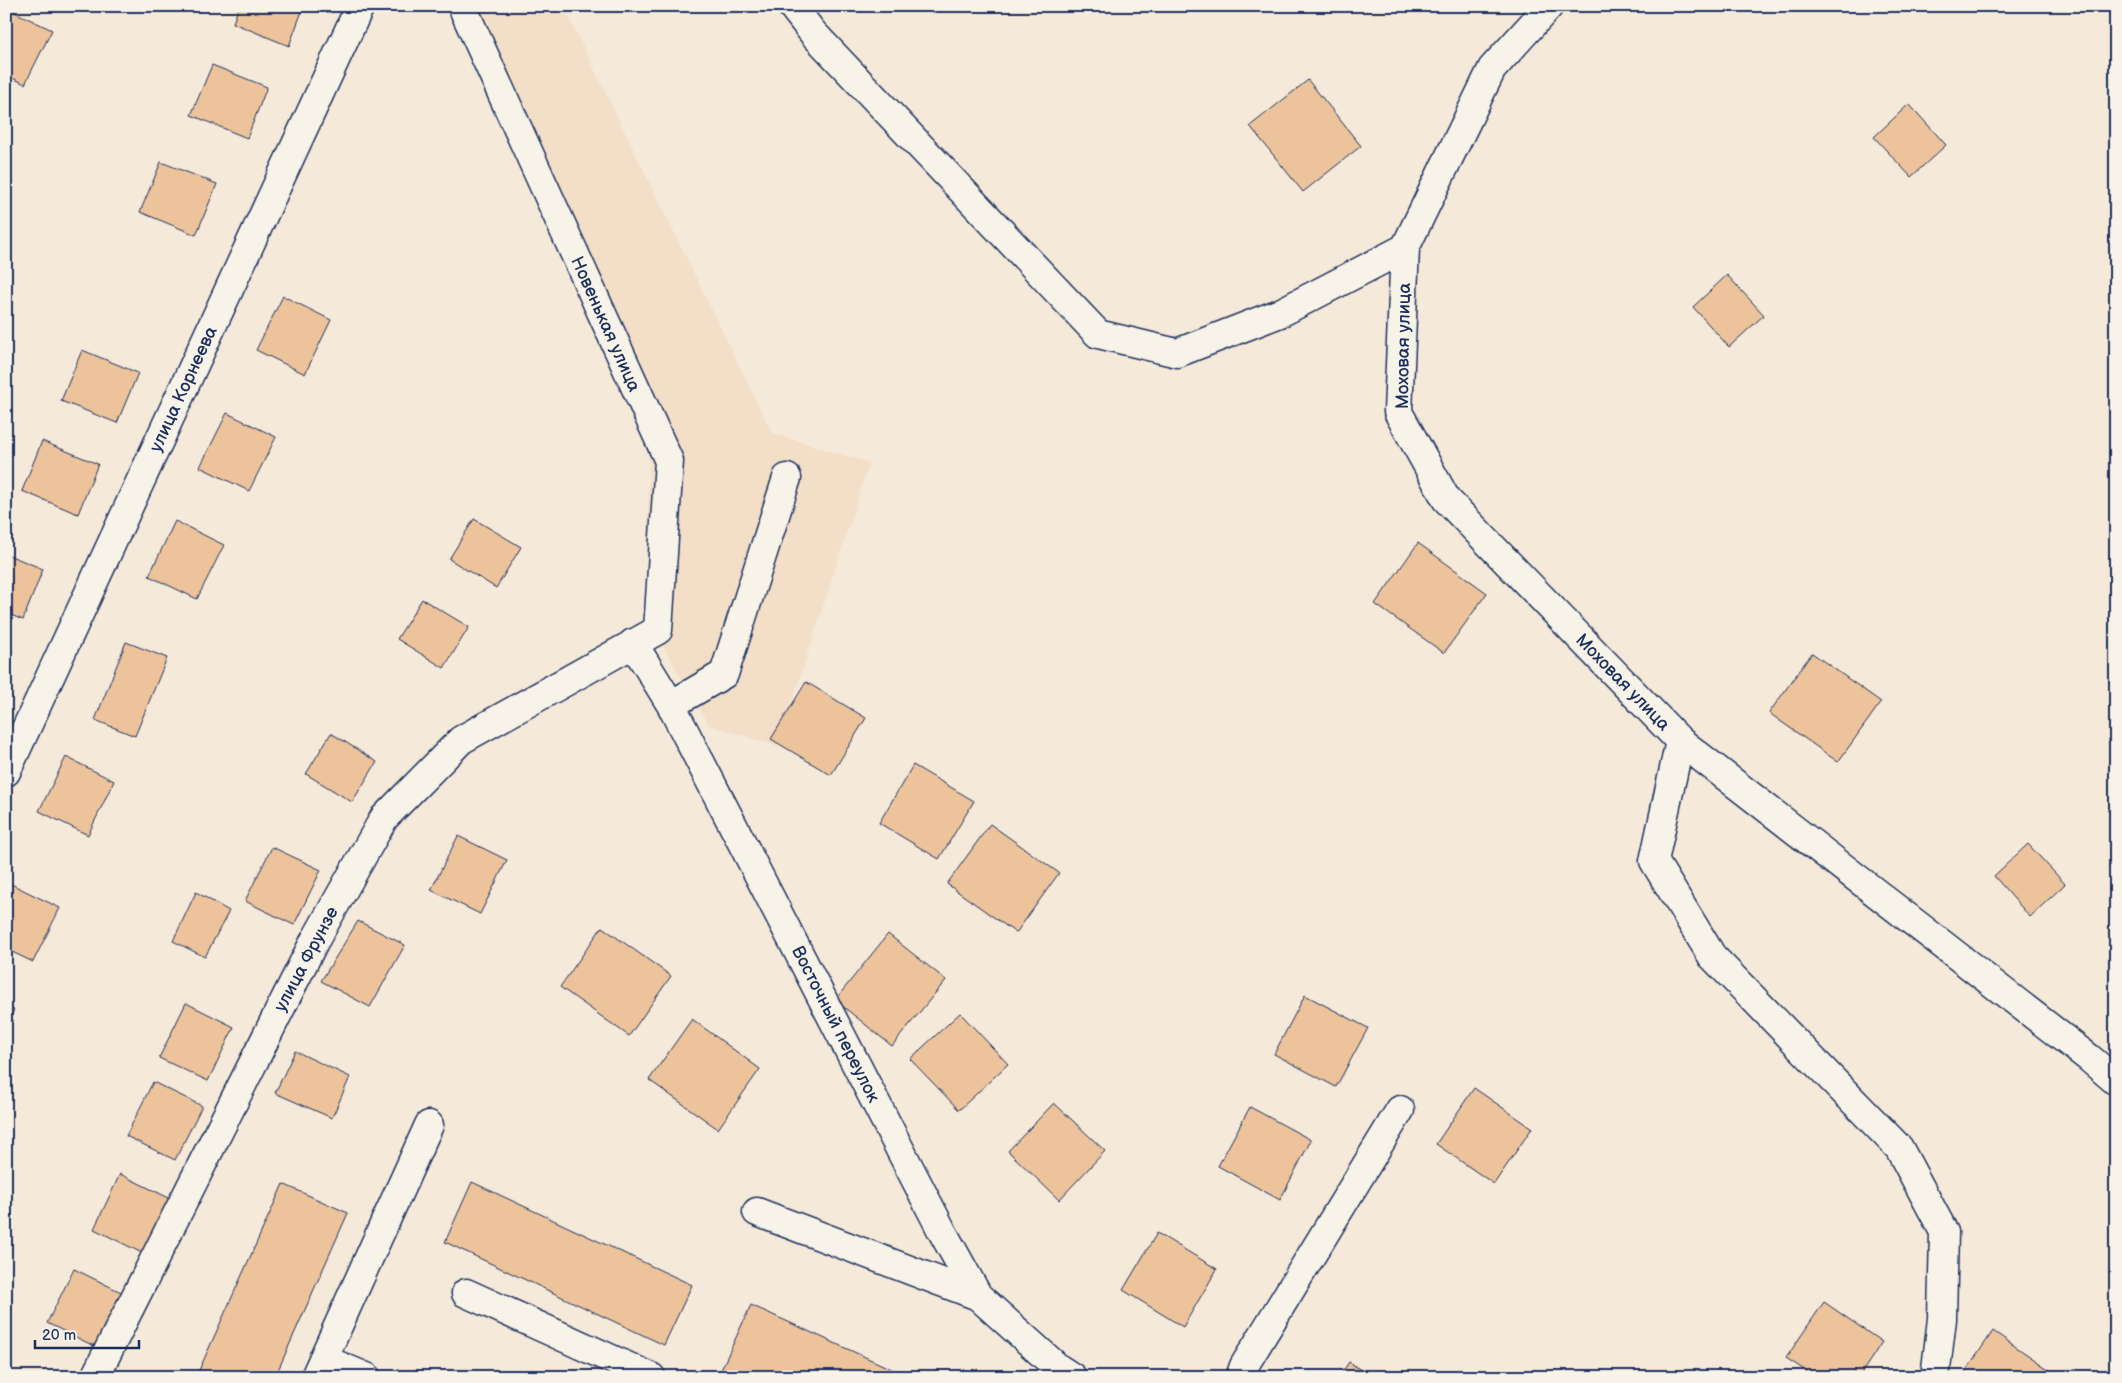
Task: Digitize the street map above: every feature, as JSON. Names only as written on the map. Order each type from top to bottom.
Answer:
[{"type":"street","name":"улица Корнеева","points":[[6,772],[360,6]]},
{"type":"street","name":"Новенькая улица","points":[[462,6],[669,462],[658,630],[634,644]]},
{"type":"street","points":[[792,6],[820,40],[1098,334],[1177,353],[1280,313],[1405,248]]},
{"type":"street","name":"Моховая улица","points":[[1549,6],[1492,69],[1405,248],[1398,412],[1446,499],[1680,741],[2089,1058],[2116,1081]]},
{"type":"street","points":[[671,705],[724,674],[787,478]]},
{"type":"street","name":"Восточный переулок","points":[[634,644],[671,705],[942,1231],[978,1296],[1061,1374]]},
{"type":"street","name":"улица Фрунзе","points":[[95,1377],[314,942],[384,818],[461,740],[634,644]]},
{"type":"street","points":[[1680,741],[1654,860],[1712,956],[1899,1148],[1944,1232],[1942,1319],[1935,1377]]},
{"type":"street","points":[[1240,1377],[1244,1366],[1400,1110]]},
{"type":"street","points":[[366,1377],[319,1368],[429,1125]]},
{"type":"street","points":[[757,1212],[978,1296]]},
{"type":"street","points":[[466,1293],[644,1375]]},
{"type":"shaded area","points":[[447,6],[563,6],[772,433],[869,463],[778,746],[709,725],[646,617],[650,428]]},
{"type":"building","points":[[239,6],[304,6],[289,46],[233,23]]},
{"type":"building","points":[[6,8],[52,30],[25,84],[6,75]]},
{"type":"building","points":[[212,65],[267,87],[247,138],[191,115]]},
{"type":"building","points":[[1308,80],[1361,146],[1303,192],[1250,126]]},
{"type":"building","points":[[1909,104],[1946,145],[1911,177],[1874,137]]},
{"type":"building","points":[[161,162],[217,184],[196,235],[140,212]]},
{"type":"building","points":[[6,165],[11,168],[6,178]]},
{"type":"building","points":[[1727,275],[1764,315],[1729,347],[1693,307]]},
{"type":"building","points":[[283,296],[331,320],[305,374],[256,350]]},
{"type":"building","points":[[82,350],[138,373],[117,423],[61,401]]},
{"type":"building","points":[[227,413],[276,437],[249,491],[200,467]]},
{"type":"building","points":[[42,441],[98,464],[78,514],[22,491]]},
{"type":"building","points":[[474,519],[521,547],[496,588],[449,559]]},
{"type":"building","points":[[175,521],[224,545],[197,599],[149,576]]},
{"type":"building","points":[[1418,543],[1487,593],[1444,653],[1375,604]]},
{"type":"building","points":[[6,554],[43,569],[23,620],[6,613]]},
{"type":"building","points":[[422,599],[469,627],[444,668],[397,639]]},
{"type":"building","points":[[126,642],[167,658],[135,736],[95,720]]},
{"type":"building","points":[[1812,653],[1881,702],[1838,762],[1769,713]]},
{"type":"building","points":[[806,682],[866,718],[831,775],[771,739]]},
{"type":"building","points":[[331,733],[377,762],[352,802],[306,774]]},
{"type":"building","points":[[66,757],[114,781],[88,835],[39,811]]},
{"type":"building","points":[[913,765],[974,801],[939,859],[879,823]]},
{"type":"building","points":[[990,824],[1059,873],[1016,933],[947,884]]},
{"type":"building","points":[[458,836],[507,860],[480,914],[431,890]]},
{"type":"building","points":[[2028,844],[2065,884],[2030,917],[1994,876]]},
{"type":"building","points":[[272,847],[321,870],[294,925],[245,901]]},
{"type":"building","points":[[11,884],[60,908],[33,962],[6,949],[6,894]]},
{"type":"building","points":[[196,892],[229,911],[205,957],[173,941]]},
{"type":"building","points":[[358,921],[405,945],[370,1007],[321,981]]},
{"type":"building","points":[[602,927],[671,976],[629,1036],[560,987]]},
{"type":"building","points":[[888,934],[946,980],[892,1046],[835,1000]]},
{"type":"building","points":[[1305,995],[1368,1028],[1336,1087],[1274,1054]]},
{"type":"building","points":[[186,1003],[234,1027],[208,1081],[159,1058]]},
{"type":"building","points":[[6,1006],[14,1010],[6,1025]]},
{"type":"building","points":[[960,1013],[1008,1064],[959,1110],[910,1059]]},
{"type":"building","points":[[692,1019],[760,1069],[718,1129],[649,1080]]},
{"type":"building","points":[[295,1051],[350,1077],[332,1118],[275,1093]]},
{"type":"building","points":[[153,1082],[202,1106],[175,1160],[126,1136]]},
{"type":"building","points":[[1474,1088],[1532,1128],[1494,1184],[1436,1144]]},
{"type":"building","points":[[1054,1103],[1105,1151],[1059,1200],[1008,1151]]},
{"type":"building","points":[[1250,1107],[1311,1140],[1280,1200],[1218,1166]]},
{"type":"building","points":[[120,1174],[169,1198],[142,1253],[94,1229]]},
{"type":"building","points":[[472,1182],[692,1285],[664,1345],[445,1242]]},
{"type":"building","points":[[283,1184],[348,1213],[275,1377],[196,1377]]},
{"type":"building","points":[[1157,1233],[1217,1269],[1183,1327],[1123,1290]]},
{"type":"building","points":[[74,1269],[123,1293],[96,1347],[47,1323]]},
{"type":"building","points":[[1824,1302],[1882,1342],[1859,1377],[1815,1377],[1786,1358]]},
{"type":"building","points":[[751,1305],[909,1377],[735,1377],[721,1370]]},
{"type":"building","points":[[1993,1331],[2051,1371],[2046,1377],[1962,1377]]},
{"type":"building","points":[[1349,1362],[1371,1377],[1339,1377]]}]
